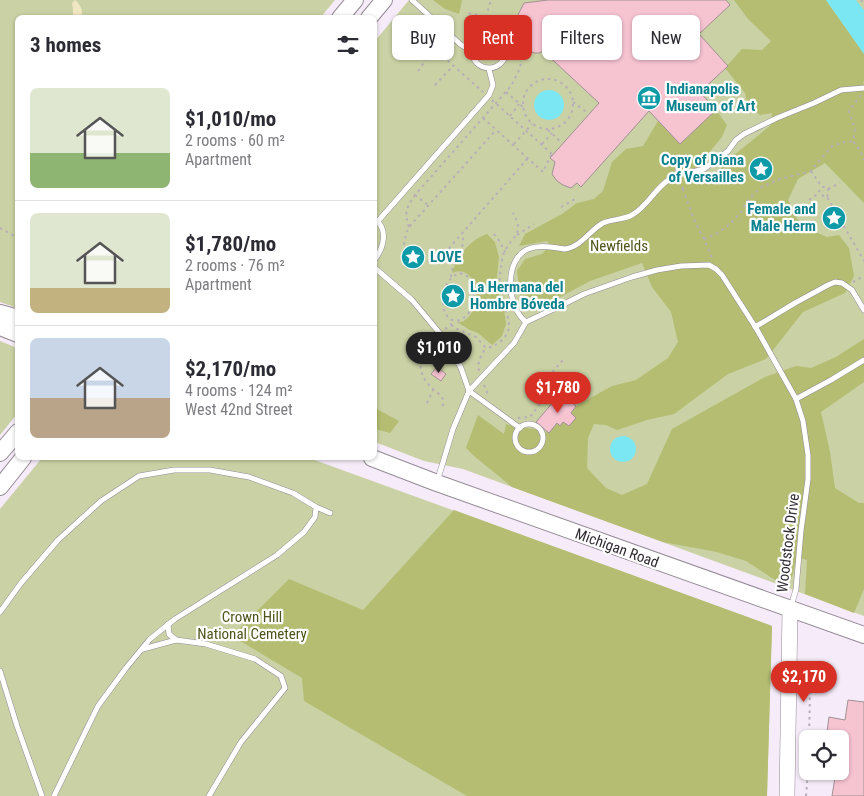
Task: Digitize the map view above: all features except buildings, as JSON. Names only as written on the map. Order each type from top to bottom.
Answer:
[{"type":"main road","points":[[342,15],[355,0]]},
{"type":"main road","points":[[372,15],[384,0]]},
{"type":"main road","points":[[0,313],[15,317]]},
{"type":"main road","points":[[0,327],[15,333]]},
{"type":"main road","points":[[0,453],[15,436]]},
{"type":"main road","points":[[0,487],[21,460]]},
{"type":"main road","name":"Michigan Road","points":[[377,460],[790,610],[864,635]]},
{"type":"street","points":[[787,796],[790,610]]},
{"type":"lane","points":[[412,0],[464,47]]},
{"type":"lane","points":[[475,60],[483,68],[489,69],[499,66],[504,60]]},
{"type":"lane","points":[[377,256],[384,239],[382,228],[377,220],[488,97],[493,85],[489,69]]},
{"type":"lane","points":[[692,172],[704,169],[728,151],[740,137],[769,122],[841,90],[864,89]]},
{"type":"lane","points":[[526,322],[514,307],[510,293],[512,272],[518,257],[527,250],[537,247],[547,246],[565,249],[578,244],[602,224],[630,216],[642,208],[665,182],[670,179]]},
{"type":"lane","points":[[437,483],[453,429],[469,391],[514,343],[526,322],[584,294],[657,270],[680,266],[709,265],[716,268],[722,275]]},
{"type":"lane","points":[[377,270],[412,300],[440,332],[461,368],[469,391],[520,428]]},
{"type":"lane","name":"Woodstock Drive","points":[[722,275],[755,327],[796,399],[803,421],[808,455],[808,479],[802,520],[796,589],[790,610]]},
{"type":"lane","points":[[755,327],[828,284],[835,282],[842,283],[852,290],[864,310]]},
{"type":"lane","points":[[796,399],[864,360]]},
{"type":"lane","points":[[532,425],[543,434],[539,448],[534,452],[520,449],[517,445],[515,437],[520,428],[532,425]]},
{"type":"lane","points":[[0,612],[21,583],[58,540],[101,501],[139,476],[174,470],[210,470],[249,477],[293,493],[330,513]]},
{"type":"lane","points":[[54,796],[98,706],[150,639],[175,619],[277,555],[304,532],[316,517],[316,507]]},
{"type":"lane","points":[[168,624],[169,634],[176,640]]},
{"type":"lane","points":[[142,649],[176,640],[206,644],[255,659],[281,676],[285,688],[241,742],[209,796]]},
{"type":"lane","points":[[0,670],[17,726],[42,796]]},
{"type":"path","points":[[487,15],[491,0]]},
{"type":"path","points":[[861,0],[864,4]]},
{"type":"path","points":[[418,70],[426,60]]},
{"type":"path","points":[[447,60],[552,154],[543,172],[483,118]]},
{"type":"path","points":[[435,86],[453,66]]},
{"type":"path","points":[[547,80],[555,81],[565,87],[572,101],[572,109],[567,120],[558,127],[547,129],[532,124],[525,114],[523,107],[525,95],[529,88],[535,83],[547,80]]},
{"type":"path","points":[[864,89],[850,111],[855,129],[853,141],[864,160]]},
{"type":"path","points":[[506,92],[523,107]]},
{"type":"path","points":[[572,101],[589,114]]},
{"type":"path","points":[[510,116],[519,104]]},
{"type":"path","points":[[513,145],[532,124]]},
{"type":"path","points":[[547,129],[563,144]]},
{"type":"path","points":[[408,250],[404,244],[409,227],[496,130]]},
{"type":"path","points":[[542,144],[552,133]]},
{"type":"path","points":[[704,238],[716,234],[730,224],[741,212],[748,200],[761,187],[811,170],[832,146],[853,141]]},
{"type":"path","points":[[421,261],[421,254],[418,250],[414,248],[405,252],[404,257],[407,264],[413,266],[421,261],[437,260],[528,158]]},
{"type":"path","points":[[675,169],[698,230],[704,238],[713,262],[722,275]]},
{"type":"path","points":[[811,170],[822,187],[828,189],[840,183]]},
{"type":"path","points":[[809,200],[820,193],[819,191],[822,187]]},
{"type":"path","points":[[827,197],[828,189]]},
{"type":"path","points":[[820,193],[827,197],[864,261]]},
{"type":"path","points":[[415,196],[429,206]]},
{"type":"path","points":[[560,207],[577,198]]},
{"type":"path","points":[[513,213],[518,221],[517,236]]},
{"type":"path","points":[[491,401],[478,364],[480,356],[486,348],[498,344],[510,328],[499,279],[500,271],[505,252],[517,236],[534,224]]},
{"type":"path","points":[[0,228],[15,236]]},
{"type":"path","points":[[451,277],[460,273],[468,276],[474,290],[472,308],[463,319],[457,321],[447,316],[443,303],[452,268],[463,242],[462,233]]},
{"type":"path","points":[[494,234],[505,252]]},
{"type":"path","points":[[847,286],[864,276]]},
{"type":"path","points":[[445,296],[452,292],[456,297],[495,302],[503,301]]},
{"type":"path","points":[[445,296],[450,301],[455,300],[456,297]]},
{"type":"path","points":[[451,319],[451,325]]},
{"type":"path","points":[[451,325],[476,337],[486,348]]},
{"type":"path","points":[[442,408],[442,396],[433,390],[423,377],[420,362],[427,342],[451,325]]},
{"type":"path","points":[[515,418],[530,417],[556,383],[548,377],[563,360]]},
{"type":"path","points":[[427,404],[433,390]]},
{"type":"path","points":[[809,730],[812,677]]},
{"type":"path","points":[[806,796],[807,780]]},
{"type":"green space","points":[[0,0],[335,0],[323,15],[15,15],[15,307],[0,302]]},
{"type":"green space","name":"Newfields","points":[[409,0],[864,0],[864,616],[463,469],[424,461],[377,443],[377,39],[392,20],[392,60],[454,60],[454,15],[397,15]]},
{"type":"green space","points":[[433,0],[462,0],[459,14],[445,9]]},
{"type":"green space","points":[[734,0],[826,0],[864,54],[864,203],[825,163],[798,179],[788,200],[801,226],[827,237],[839,235],[849,248],[854,276],[845,293],[803,312],[766,359],[728,374],[674,414],[647,420],[617,430],[606,425],[594,424],[588,438],[587,468],[606,488],[622,495],[647,484],[672,429],[765,377],[796,366],[811,368],[836,357],[864,339],[864,382],[821,412],[830,452],[835,488],[859,503],[864,503],[864,589],[854,613],[805,594],[807,560],[797,557],[792,577],[786,587],[746,561],[717,552],[663,542],[512,487],[466,448],[478,415],[504,434],[506,424],[549,433],[557,423],[563,422],[569,426],[576,418],[571,413],[576,406],[612,386],[636,380],[668,358],[678,342],[671,312],[652,287],[642,263],[590,281],[555,300],[540,305],[522,297],[517,271],[525,259],[542,254],[550,245],[547,241],[519,246],[525,234],[562,214],[577,203],[594,199],[603,191],[612,162],[626,149],[643,146],[658,121],[680,144],[716,110],[727,125],[722,137],[695,174],[713,176],[733,156],[771,125],[772,113],[760,115],[753,110],[747,103],[745,93],[725,68],[742,49],[762,50],[771,41],[748,19]]},
{"type":"green space","points":[[487,234],[495,242],[499,257],[496,287],[504,309],[506,324],[502,336],[492,345],[478,333],[457,322],[463,321],[471,314],[476,297],[475,288],[468,274],[461,271],[452,273],[465,249],[475,240]]},
{"type":"green space","points":[[0,341],[15,347],[15,416],[0,435]]},
{"type":"green space","points":[[377,409],[399,421],[390,433],[377,430]]},
{"type":"green space","name":"Crown Hill National Cemetery","points":[[40,460],[315,460],[772,626],[767,796],[0,796],[0,509]]},
{"type":"green space","points":[[454,510],[772,626],[767,796],[467,796],[304,701],[302,678],[232,636],[289,579],[363,610]]},
{"type":"sand","points":[[75,0],[78,3],[82,15],[73,15],[72,3]]},
{"type":"water","points":[[826,0],[856,0],[864,10],[864,54]]},
{"type":"water","points":[[549,90],[560,94],[564,105],[560,116],[549,120],[538,116],[534,105],[538,94]]},
{"type":"water","points":[[623,436],[632,440],[636,449],[632,458],[623,462],[614,458],[610,449],[614,440]]},
{"type":"place","name":"Indianapolis Museum of Art","points":[[649,98]]},
{"type":"place","name":"Copy of Diana of Versailles","points":[[761,169]]},
{"type":"place","name":"Female and Male Herm","points":[[834,218]]},
{"type":"place","name":"LOVE","points":[[413,257]]},
{"type":"place","name":"La Hermana del Hombre Bóveda","points":[[453,296]]}]
